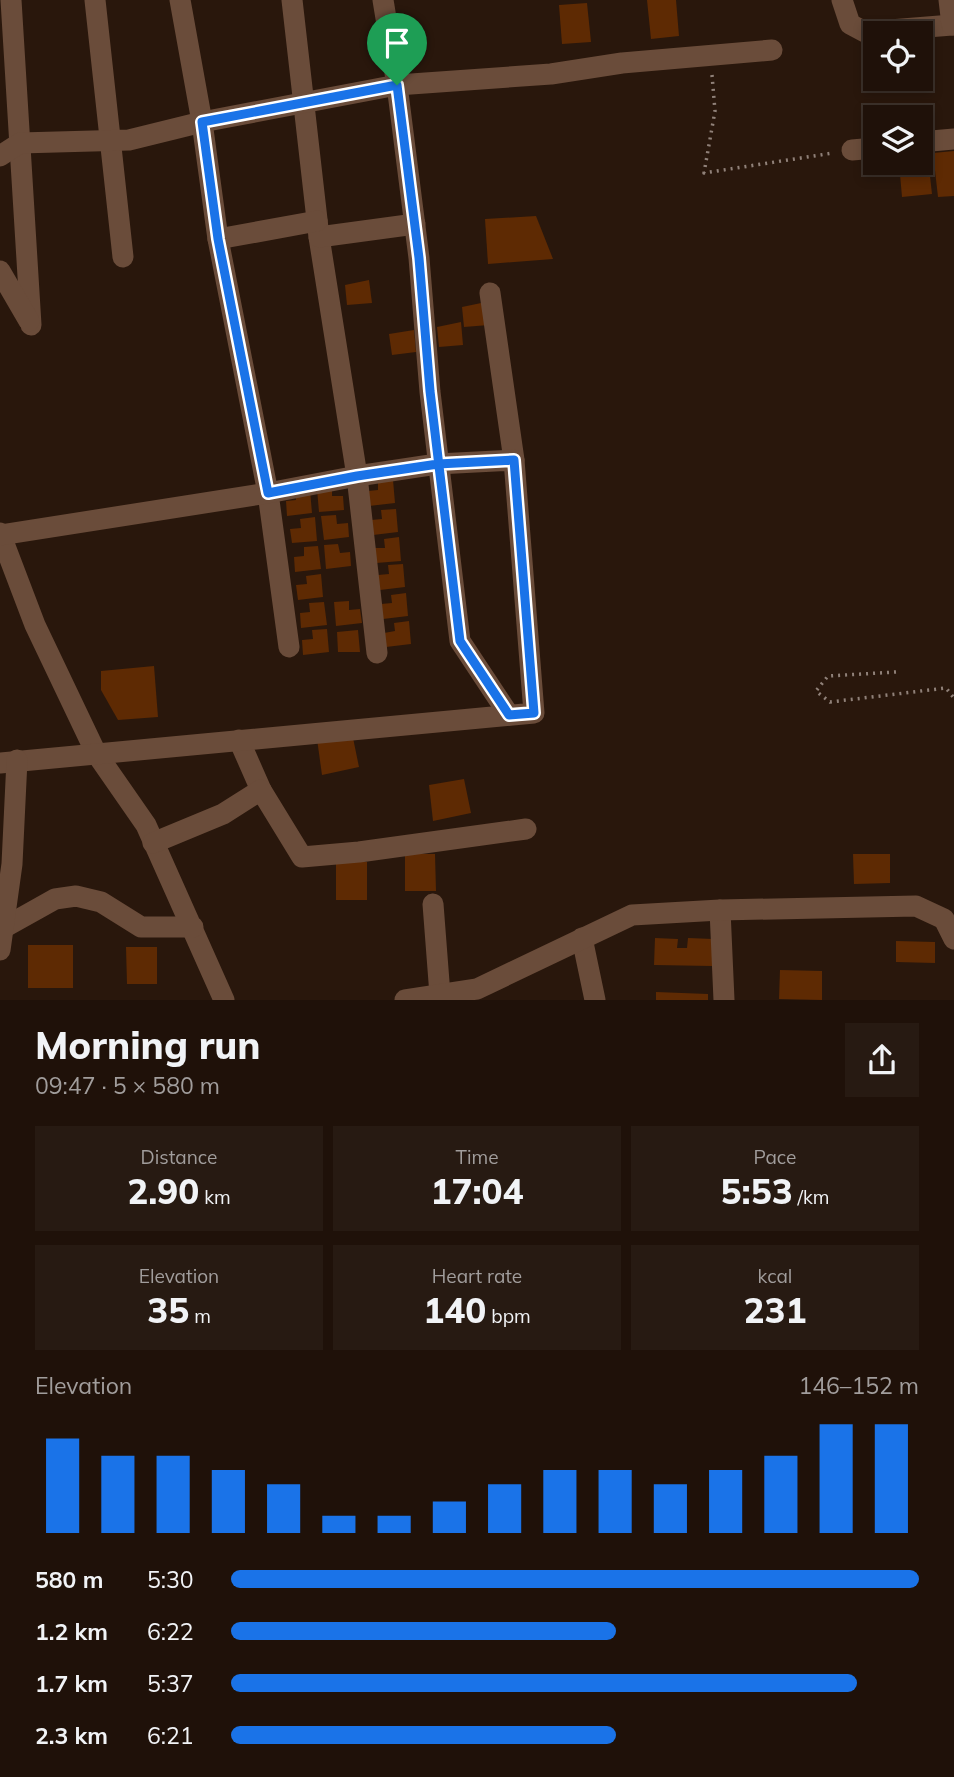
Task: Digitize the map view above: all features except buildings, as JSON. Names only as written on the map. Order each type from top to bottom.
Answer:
[{"type":"street","points":[[0,271],[31,325],[11,0]]},
{"type":"street","points":[[95,0],[123,257]]},
{"type":"street","points":[[180,0],[202,122],[218,239],[268,493],[289,647]]},
{"type":"street","points":[[292,0],[318,229],[357,476],[376,653]]},
{"type":"street","points":[[383,0],[415,224],[438,464],[460,641],[509,715]]},
{"type":"street","points":[[842,0],[850,24],[865,32],[953,25],[949,0]]},
{"type":"street","points":[[0,156],[20,143],[129,140],[202,122],[397,85],[551,74],[622,63],[772,50]]},
{"type":"street","points":[[933,141],[954,139]]},
{"type":"street","points":[[852,150],[863,149]]},
{"type":"street","points":[[218,239],[318,229],[415,224]]},
{"type":"street","points":[[0,950],[12,864],[8,762],[534,713],[514,460],[490,293]]},
{"type":"street","points":[[224,1000],[146,825],[96,753],[35,625],[1,534],[438,464],[514,460]]},
{"type":"street","points":[[239,740],[261,790],[302,857],[359,852],[526,829]]},
{"type":"street","points":[[153,843],[223,814],[261,790]]},
{"type":"street","points":[[3,928],[55,899],[76,896],[101,902],[141,927],[193,927]]},
{"type":"street","points":[[433,904],[440,995]]},
{"type":"street","points":[[405,1000],[477,989],[632,915],[916,905],[944,919],[954,939]]},
{"type":"street","points":[[720,910],[724,1000]]},
{"type":"street","points":[[582,938],[595,1000]]},
{"type":"path","points":[[706,56],[714,82],[715,111],[704,173],[852,150]]},
{"type":"path","points":[[896,672],[828,676],[816,691],[830,702],[946,688],[954,698]]},
{"type":"route","points":[[397,85],[202,122],[218,239],[268,493],[438,464],[514,460],[534,713],[509,715],[460,641],[438,464],[430,391],[419,258],[397,85]]}]
